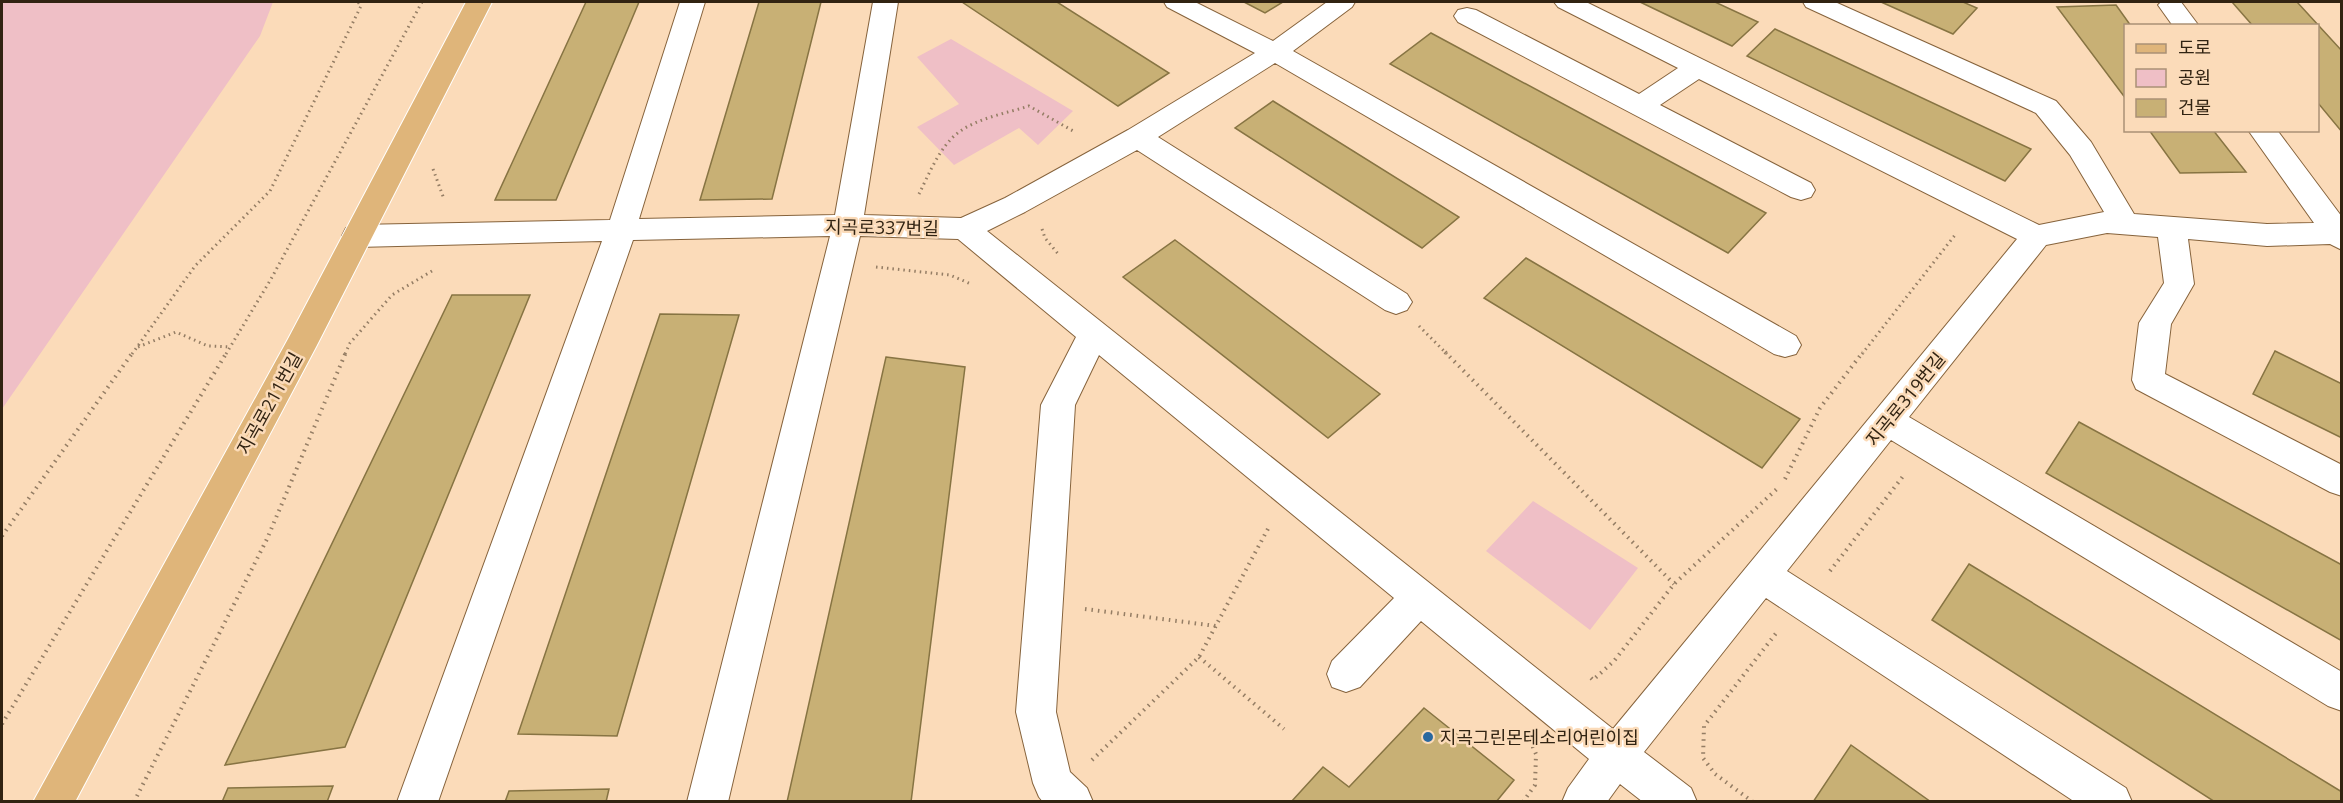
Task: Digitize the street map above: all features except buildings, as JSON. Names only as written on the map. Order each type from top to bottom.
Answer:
[{"type":"main road","name":"지곡로211번길","points":[[53,801],[296,355],[479,2]]},
{"type":"street","points":[[417,801],[621,231],[692,2]]},
{"type":"street","points":[[707,801],[848,225],[885,2]]},
{"type":"street","points":[[1176,2],[1275,52],[1785,345]]},
{"type":"street","name":"지곡로337번길","points":[[357,236],[848,225],[965,229],[1015,205],[1138,137],[1275,52],[1343,2]]},
{"type":"street","points":[[1567,2],[2036,236],[2106,222],[2267,235],[2340,235]]},
{"type":"street","points":[[1815,2],[2046,107],[2081,149],[2125,223]]},
{"type":"street","points":[[2171,5],[2185,24]]},
{"type":"street","points":[[1467,16],[1801,190]]},
{"type":"street","points":[[1640,106],[1698,67]]},
{"type":"street","points":[[2263,132],[2340,235]]},
{"type":"street","points":[[1138,137],[1396,302]]},
{"type":"street","points":[[2172,227],[2179,284],[2155,323],[2148,380],[2342,482]]},
{"type":"street","points":[[965,229],[1616,756],[1677,801]]},
{"type":"street","name":"지곡로319번길","points":[[1582,801],[2036,236]]},
{"type":"street","points":[[1067,796],[1053,783],[1036,712],[1058,405],[1094,333]]},
{"type":"street","points":[[1887,421],[2342,693]]},
{"type":"street","points":[[1762,575],[2112,801]]},
{"type":"street","points":[[1346,674],[1419,597]]},
{"type":"path","points":[[2,536],[195,266],[270,191],[361,6],[358,2]]},
{"type":"path","points":[[2,724],[271,279],[422,2]]},
{"type":"path","points":[[914,203],[933,167],[959,132],[1029,106],[1081,135]]},
{"type":"path","points":[[1040,223],[1045,238],[1061,258]]},
{"type":"path","points":[[869,266],[950,274],[977,286]]},
{"type":"path","points":[[134,801],[267,539],[350,343],[392,296],[414,282]]},
{"type":"path","points":[[1396,302],[1674,584]]},
{"type":"path","points":[[137,347],[177,332],[208,346],[230,347]]},
{"type":"path","points":[[1829,572],[1906,472]]},
{"type":"path","points":[[1067,796],[1199,657],[1273,520]]},
{"type":"path","points":[[1044,604],[1216,626]]},
{"type":"path","points":[[1753,801],[1715,774],[1703,758],[1704,726],[1782,626]]},
{"type":"path","points":[[1199,657],[1284,729]]},
{"type":"path","points":[[1584,673],[1593,680],[1614,661]]},
{"type":"path","points":[[1523,801],[1535,785],[1536,754],[1532,743]]},
{"type":"green space","points":[[2,2],[273,2],[260,36],[2,409]]},
{"type":"green space","points":[[951,39],[1073,111],[1038,145],[1019,128],[954,165],[917,127],[959,104],[917,57]]},
{"type":"green space","points":[[1533,501],[1638,568],[1590,630],[1486,551]]},
{"type":"place","name":"지곡그린몬테소리어린이집","points":[[1428,737]]}]
